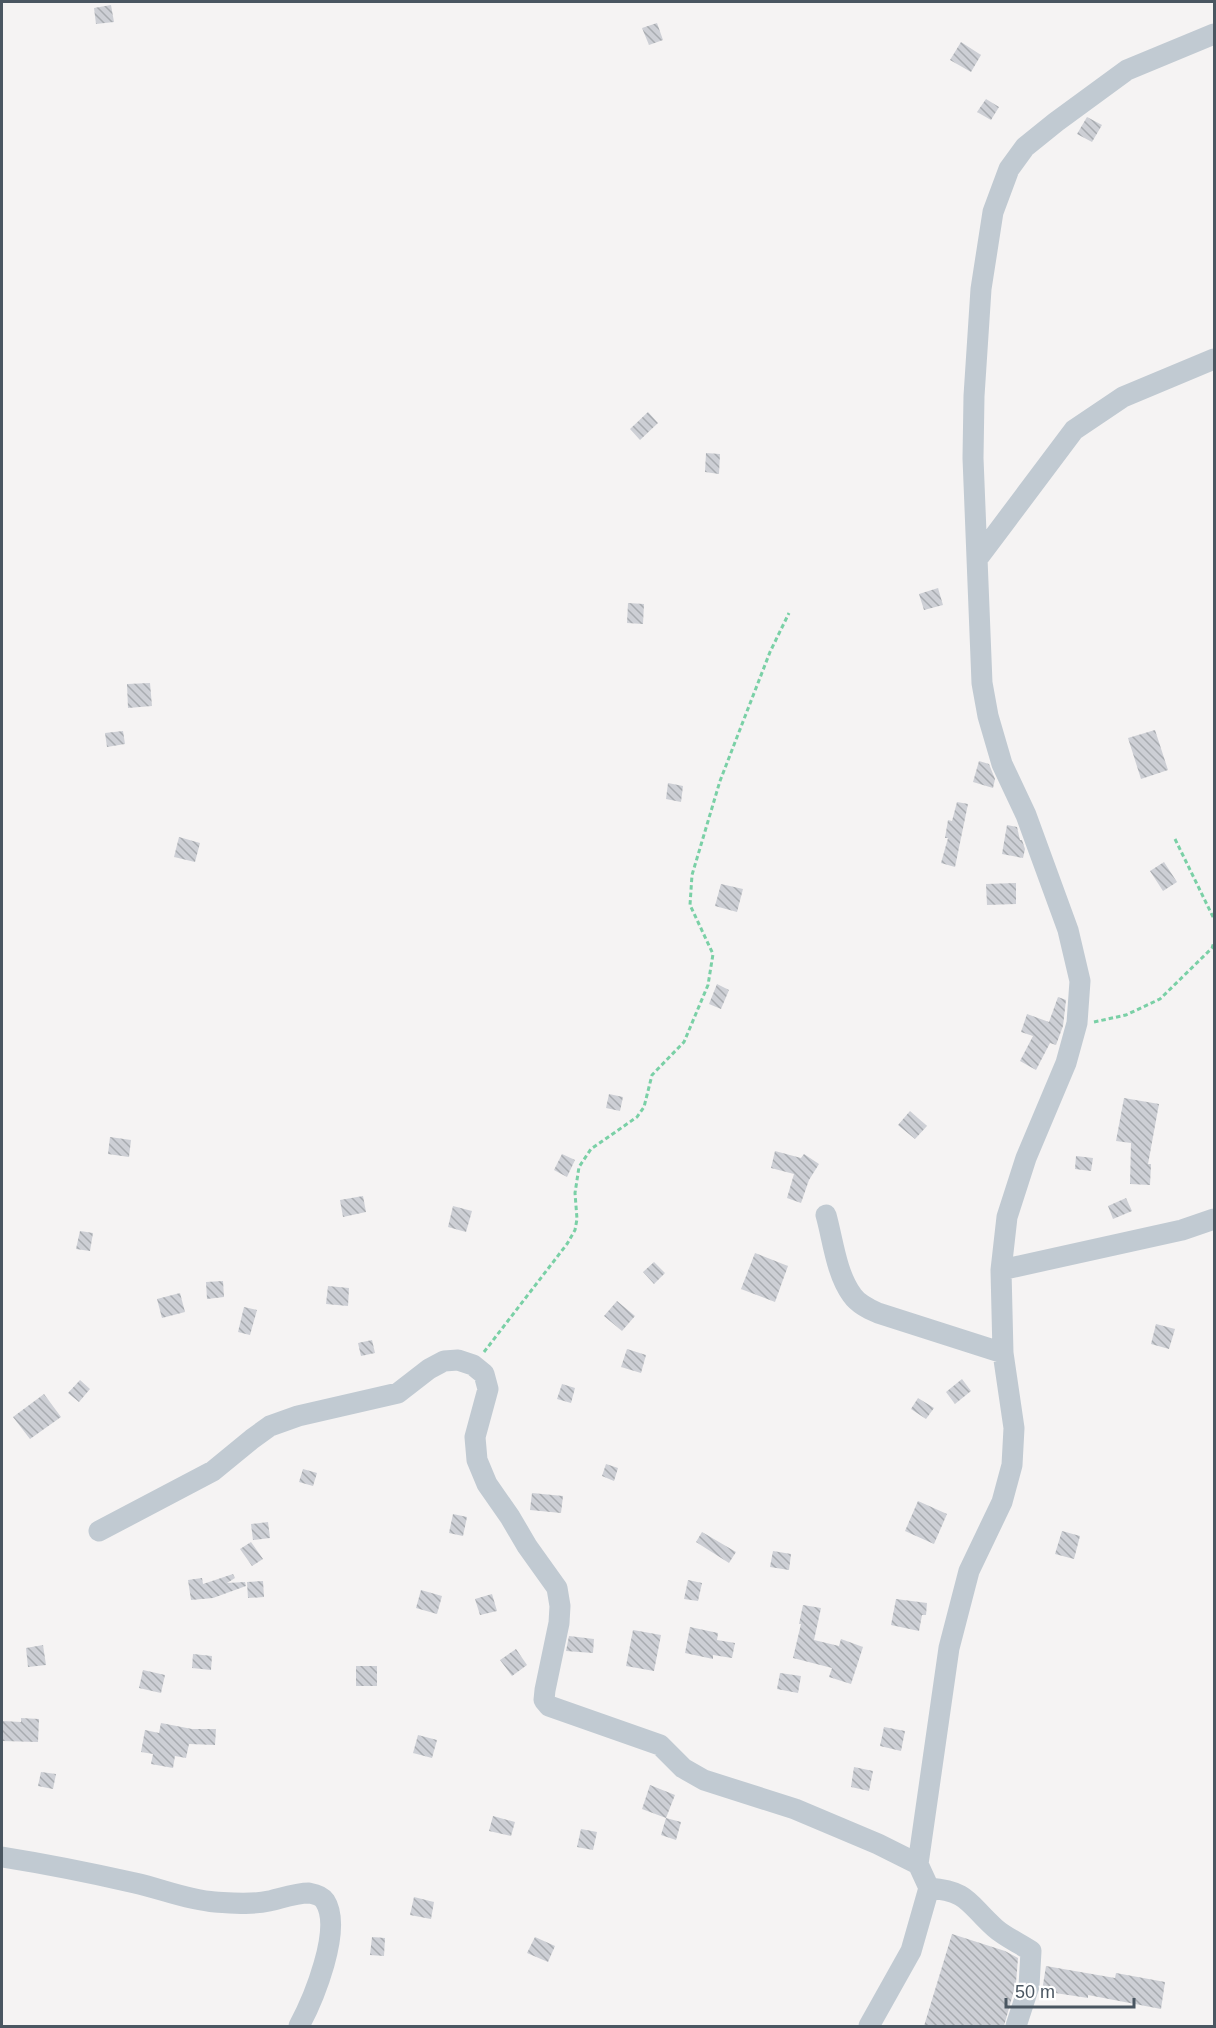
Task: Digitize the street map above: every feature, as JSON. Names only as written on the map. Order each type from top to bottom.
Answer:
[{"type":"street","points":[[869,2026],[911,1951],[929,1887],[918,1864],[949,1648],[969,1571],[1002,1502],[1012,1465],[1014,1428],[1003,1353],[1000,1270],[1007,1217],[1026,1158],[1065,1064],[1077,1023],[1080,981],[1068,930],[1026,815],[1002,764],[988,716],[982,683],[973,458],[974,406],[981,289],[993,212],[1009,169],[1024,147],[1127,70],[1215,34]]},
{"type":"street","points":[[978,558],[1074,430],[1122,397],[1215,359]]},
{"type":"street","points":[[826,1215],[840,1269],[852,1295],[864,1307],[1003,1353]]},
{"type":"street","points":[[1000,1270],[1182,1230],[1215,1219]]},
{"type":"street","points":[[99,1531],[213,1471],[270,1426],[298,1416],[398,1393],[444,1361],[458,1360],[473,1365],[484,1374],[488,1389],[475,1437],[477,1460],[487,1484],[557,1588],[560,1606],[559,1623],[544,1700],[549,1706],[660,1745],[683,1768],[704,1780],[795,1809],[878,1844],[918,1864]]},
{"type":"street","points":[[2,1857],[137,1883],[201,1901],[244,1903],[308,1893],[316,1894],[325,1900],[328,1908],[330,1921],[328,1948],[323,1972],[299,2026]]},
{"type":"street","points":[[929,1887],[949,1889],[967,1899],[996,1929],[1031,1951],[1029,1986],[1016,2026]]},
{"type":"path","points":[[473,1365],[567,1244],[575,1230],[577,1219],[575,1192],[579,1167],[591,1149],[637,1118],[644,1107],[652,1075],[684,1042],[691,1026],[708,985],[712,954],[690,905],[692,875],[720,781],[770,652],[789,613]]},
{"type":"path","points":[[1176,839],[1215,919]]},
{"type":"path","points":[[1077,1023],[1126,1015],[1160,999],[1212,948],[1215,942]]},
{"type":"building","points":[[111,5],[114,22],[96,24],[94,8]]},
{"type":"building","points":[[657,23],[663,40],[649,45],[642,28]]},
{"type":"building","points":[[961,42],[981,55],[971,72],[950,60]]},
{"type":"building","points":[[986,99],[999,107],[991,120],[977,112]]},
{"type":"building","points":[[1087,117],[1102,125],[1092,142],[1077,134]]},
{"type":"building","points":[[648,412],[658,423],[640,440],[630,429]]},
{"type":"building","points":[[706,453],[720,454],[719,474],[705,472]]},
{"type":"building","points":[[938,588],[943,605],[924,610],[919,594]]},
{"type":"building","points":[[628,603],[644,604],[643,624],[627,623]]},
{"type":"building","points":[[150,683],[152,706],[128,708],[127,684]]},
{"type":"building","points":[[1155,730],[1168,770],[1141,779],[1128,738]]},
{"type":"building","points":[[123,731],[125,744],[107,747],[105,733]]},
{"type":"building","points":[[979,761],[989,764],[995,779],[993,788],[973,782]]},
{"type":"building","points":[[668,783],[683,786],[681,802],[666,799]]},
{"type":"building","points":[[957,802],[968,804],[955,867],[941,863],[948,838],[945,838],[948,820],[952,821]]},
{"type":"building","points":[[1007,825],[1017,827],[1025,849],[1023,858],[1002,854]]},
{"type":"building","points":[[179,837],[200,843],[195,862],[174,857]]},
{"type":"building","points":[[1164,862],[1177,882],[1163,891],[1150,871]]},
{"type":"building","points":[[1016,883],[1016,904],[987,905],[986,884]]},
{"type":"building","points":[[721,884],[743,889],[737,912],[715,906]]},
{"type":"building","points":[[717,984],[729,990],[721,1009],[709,1004]]},
{"type":"building","points":[[1058,997],[1066,1000],[1063,1026],[1056,1045],[1050,1043],[1036,1070],[1020,1061],[1033,1036],[1021,1032],[1027,1014],[1049,1022]]},
{"type":"building","points":[[609,1094],[623,1097],[620,1111],[606,1108]]},
{"type":"building","points":[[1124,1098],[1159,1104],[1148,1164],[1151,1164],[1150,1185],[1130,1184],[1131,1143],[1116,1141]]},
{"type":"building","points":[[910,1111],[927,1126],[915,1139],[898,1125]]},
{"type":"building","points":[[110,1137],[131,1140],[129,1157],[108,1154]]},
{"type":"building","points":[[775,1151],[801,1158],[804,1154],[819,1164],[809,1180],[801,1203],[787,1198],[794,1174],[771,1168]]},
{"type":"building","points":[[562,1154],[575,1160],[567,1177],[554,1170]]},
{"type":"building","points":[[1076,1156],[1093,1158],[1091,1171],[1075,1169]]},
{"type":"building","points":[[363,1196],[366,1212],[343,1217],[340,1200]]},
{"type":"building","points":[[1126,1198],[1132,1211],[1113,1219],[1108,1206]]},
{"type":"building","points":[[453,1206],[472,1211],[466,1232],[448,1227]]},
{"type":"building","points":[[80,1231],[93,1233],[90,1251],[76,1249]]},
{"type":"building","points":[[755,1253],[788,1266],[775,1302],[741,1289]]},
{"type":"building","points":[[654,1262],[665,1273],[654,1284],[643,1272]]},
{"type":"building","points":[[223,1281],[224,1297],[207,1299],[206,1282]]},
{"type":"building","points":[[328,1286],[349,1288],[348,1306],[326,1304]]},
{"type":"building","points":[[180,1293],[185,1312],[162,1318],[157,1299]]},
{"type":"building","points":[[617,1301],[635,1316],[622,1331],[604,1316]]},
{"type":"building","points":[[244,1307],[257,1310],[250,1335],[238,1332]]},
{"type":"building","points":[[1156,1324],[1175,1329],[1169,1349],[1151,1344]]},
{"type":"building","points":[[372,1340],[375,1353],[361,1356],[358,1343]]},
{"type":"building","points":[[627,1349],[646,1355],[641,1373],[621,1367]]},
{"type":"building","points":[[962,1379],[971,1391],[955,1404],[946,1392]]},
{"type":"building","points":[[80,1380],[90,1389],[79,1402],[68,1393]]},
{"type":"building","points":[[562,1384],[575,1388],[571,1403],[557,1399]]},
{"type":"building","points":[[44,1394],[61,1417],[30,1439],[13,1417]]},
{"type":"building","points":[[918,1398],[934,1408],[926,1419],[911,1409]]},
{"type":"building","points":[[606,1464],[618,1468],[614,1481],[602,1476]]},
{"type":"building","points":[[303,1469],[317,1473],[313,1486],[299,1482]]},
{"type":"building","points":[[532,1493],[563,1496],[561,1513],[530,1510]]},
{"type":"building","points":[[918,1501],[947,1514],[934,1544],[905,1531]]},
{"type":"building","points":[[453,1514],[467,1517],[463,1536],[449,1533]]},
{"type":"building","points":[[268,1522],[270,1538],[253,1540],[251,1524]]},
{"type":"building","points":[[1062,1531],[1080,1536],[1074,1559],[1055,1554]]},
{"type":"building","points":[[702,1532],[736,1552],[729,1563],[696,1542]]},
{"type":"building","points":[[251,1542],[263,1559],[252,1566],[240,1549]]},
{"type":"building","points":[[773,1551],[791,1554],[789,1570],[770,1567]]},
{"type":"building","points":[[233,1574],[235,1578],[227,1583],[245,1582],[246,1586],[213,1598],[191,1600],[188,1580],[202,1578],[203,1584]]},
{"type":"building","points":[[688,1580],[702,1583],[698,1601],[684,1599]]},
{"type":"building","points":[[263,1581],[264,1597],[248,1598],[247,1582]]},
{"type":"building","points":[[421,1590],[442,1596],[437,1614],[416,1608]]},
{"type":"building","points":[[492,1594],[497,1611],[480,1615],[475,1599]]},
{"type":"building","points":[[896,1599],[927,1603],[926,1615],[922,1615],[919,1631],[891,1625]]},
{"type":"building","points":[[803,1605],[821,1608],[814,1640],[839,1646],[841,1639],[863,1647],[851,1684],[829,1677],[832,1668],[793,1658]]},
{"type":"building","points":[[690,1627],[718,1633],[717,1640],[735,1643],[732,1658],[713,1655],[713,1659],[685,1653]]},
{"type":"building","points":[[633,1630],[661,1635],[654,1671],[626,1666]]},
{"type":"building","points":[[569,1636],[594,1639],[593,1653],[566,1651]]},
{"type":"building","points":[[43,1645],[46,1665],[28,1667],[26,1648]]},
{"type":"building","points":[[516,1649],[527,1665],[512,1676],[500,1660]]},
{"type":"building","points":[[193,1654],[212,1656],[211,1670],[192,1668]]},
{"type":"building","points":[[356,1666],[377,1666],[377,1686],[356,1686]]},
{"type":"building","points":[[143,1670],[165,1675],[161,1693],[139,1688]]},
{"type":"building","points":[[780,1673],[801,1676],[798,1693],[777,1689]]},
{"type":"building","points":[[21,1718],[39,1719],[38,1742],[2,1741],[2,1721],[21,1722]]},
{"type":"building","points":[[161,1723],[192,1729],[216,1729],[215,1745],[189,1744],[186,1758],[175,1756],[173,1768],[151,1764],[153,1754],[141,1752],[145,1730],[159,1733]]},
{"type":"building","points":[[884,1727],[905,1731],[901,1751],[880,1746]]},
{"type":"building","points":[[418,1735],[437,1740],[432,1758],[413,1753]]},
{"type":"building","points":[[854,1767],[873,1771],[869,1791],[851,1787]]},
{"type":"building","points":[[41,1772],[56,1774],[53,1789],[38,1786]]},
{"type":"building","points":[[650,1785],[675,1795],[666,1818],[642,1809]]},
{"type":"building","points":[[493,1816],[515,1822],[511,1836],[489,1831]]},
{"type":"building","points":[[666,1818],[681,1822],[676,1840],[661,1835]]},
{"type":"building","points":[[581,1829],[597,1832],[593,1850],[577,1847]]},
{"type":"building","points":[[414,1897],[434,1902],[431,1919],[410,1915]]},
{"type":"building","points":[[952,1934],[1005,1951],[1018,1958],[1016,1983],[1004,2026],[924,2026]]},
{"type":"building","points":[[372,1937],[385,1938],[384,1956],[370,1955]]},
{"type":"building","points":[[535,1937],[555,1946],[548,1962],[527,1953]]},
{"type":"building","points":[[1046,1966],[1115,1978],[1116,1973],[1165,1982],[1161,2009],[1088,1995],[1088,1998],[1042,1991]]}]
